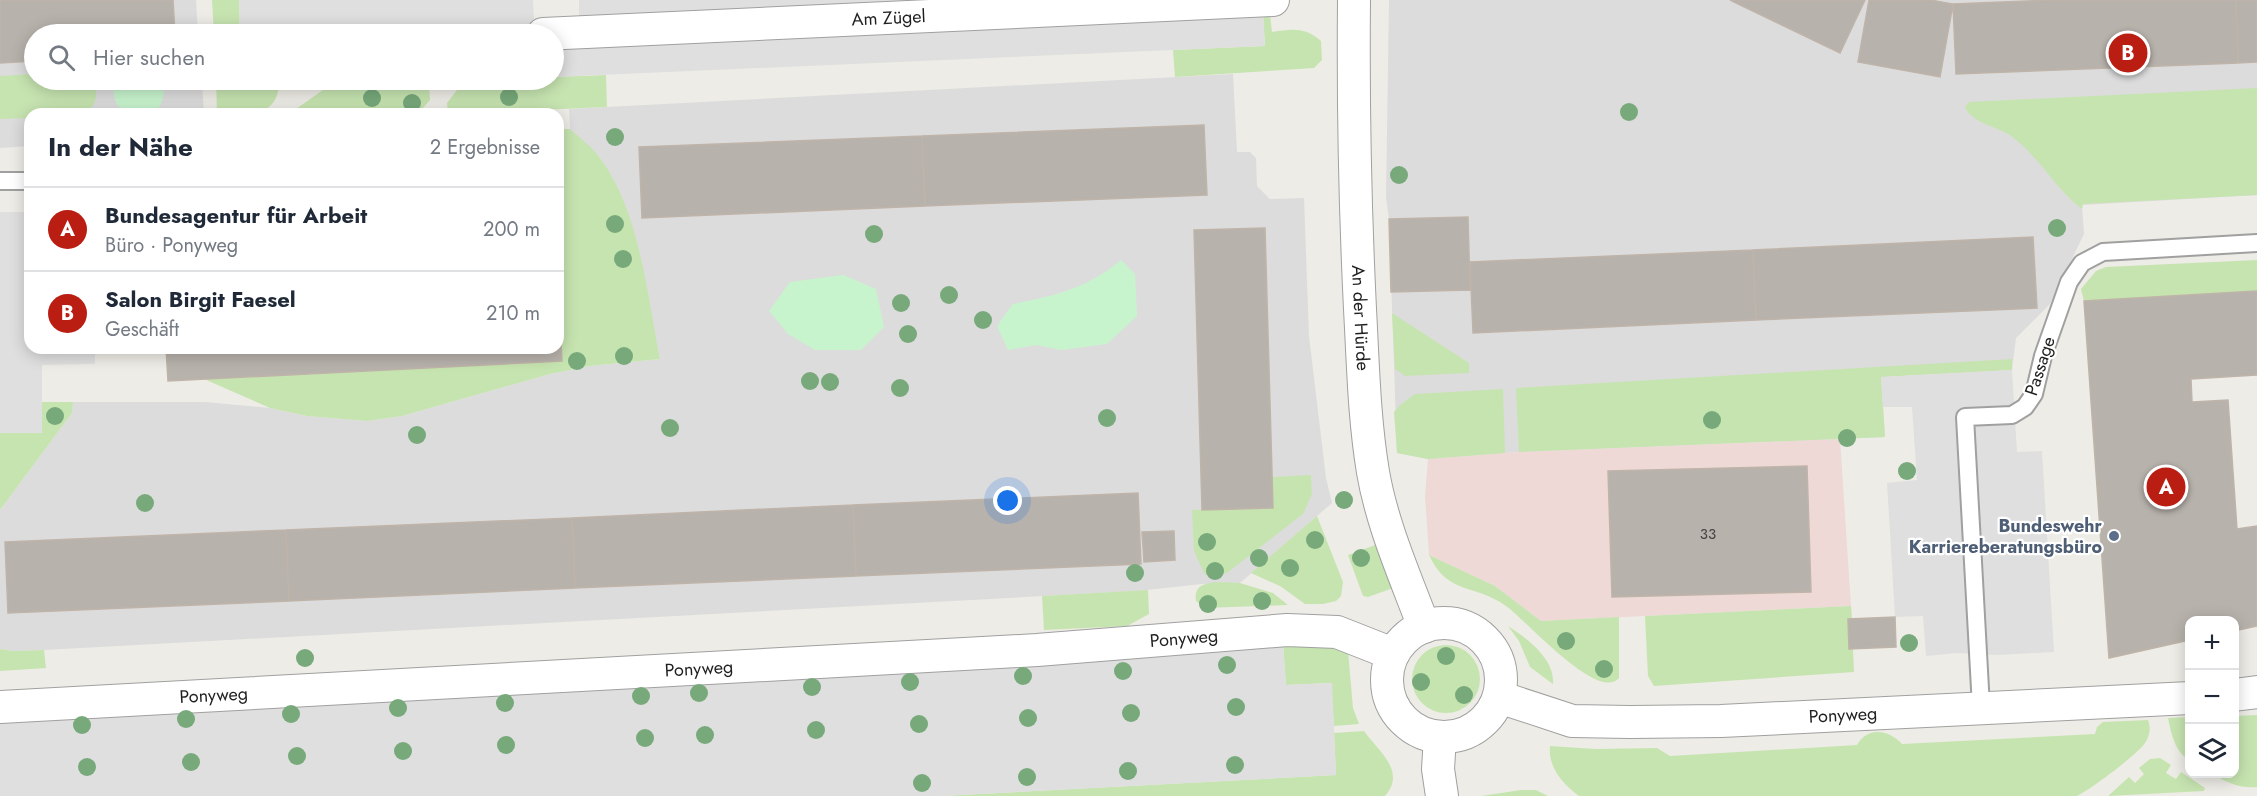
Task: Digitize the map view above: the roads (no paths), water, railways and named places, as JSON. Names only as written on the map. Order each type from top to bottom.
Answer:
[{"type":"street","name":"Am Zügel","points":[[564,33],[1273,0]]},
{"type":"street","name":"An der Hürde","points":[[1354,0],[1354,206],[1367,427],[1373,472],[1390,538],[1424,627]]},
{"type":"street","points":[[1441,623],[1459,625],[1476,633],[1489,645],[1498,661],[1501,679],[1499,697],[1487,717],[1469,731],[1455,736],[1440,737],[1422,733],[1406,722],[1394,708],[1388,691],[1388,672],[1393,654],[1406,638],[1424,627],[1441,623]]},
{"type":"street","name":"Ponyweg","points":[[0,706],[1037,650],[1287,630],[1337,632],[1393,654]]},
{"type":"street","points":[[2239,694],[2257,692]]},
{"type":"street","name":"Ponyweg","points":[[1499,697],[1572,721],[1630,722],[1721,721],[2185,698]]},
{"type":"street","points":[[1440,737],[1438,769],[1442,796]]},
{"type":"lane","points":[[0,181],[24,181]]},
{"type":"lane","name":"Passage","points":[[1981,707],[1965,417],[2012,414],[2025,407],[2034,394],[2043,356],[2069,282],[2082,263],[2103,252],[2257,243]]},
{"type":"place","name":"Salon Birgit Faesel","points":[[2128,53]]},
{"type":"place","name":"Bundesagentur für Arbeit","points":[[2166,487]]},
{"type":"place","name":"Bundeswehr Karriereberatungsbüro","points":[[2114,536]]}]
